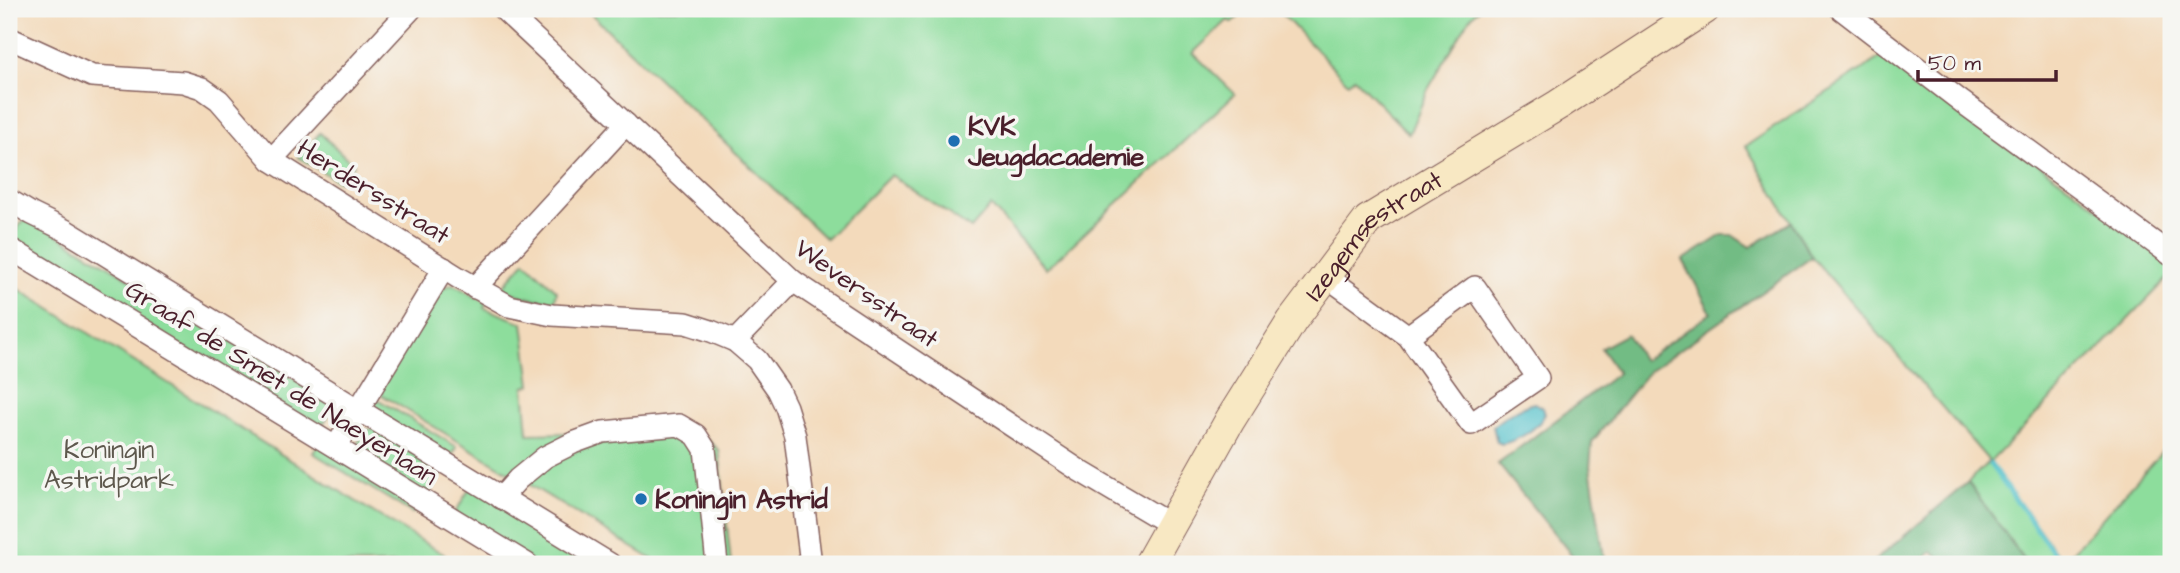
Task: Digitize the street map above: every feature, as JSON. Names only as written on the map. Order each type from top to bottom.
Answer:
[{"type":"street","points":[[271,160],[411,9]]},
{"type":"street","name":"Weversstraat","points":[[503,9],[793,281],[1080,471],[1171,525]]},
{"type":"street","name":"Izegemsestraat","points":[[1149,564],[1230,420],[1292,321],[1368,220],[1558,104],[1705,9]]},
{"type":"street","points":[[1841,9],[1962,102],[2171,255]]},
{"type":"street","name":"Herdersstraat","points":[[9,38],[92,76],[183,82],[202,88],[219,100],[271,160],[475,288],[515,309],[552,315],[687,323],[735,341],[757,360],[778,390],[786,407],[795,436],[811,564]]},
{"type":"street","points":[[475,288],[626,124]]},
{"type":"street","name":"Graaf de Smet de Naeyerlaan","points":[[13,211],[65,230],[610,564]]},
{"type":"street","name":"Graaf de Smet de Naeyerlaan","points":[[9,248],[527,564]]},
{"type":"street","points":[[336,447],[444,268]]},
{"type":"street","points":[[1326,276],[1408,336],[1475,431],[1543,385],[1475,287],[1408,336]]},
{"type":"street","points":[[735,341],[793,281]]},
{"type":"street","points":[[501,498],[531,467],[573,443],[606,432],[679,425],[696,435],[705,450],[717,564]]},
{"type":"green space","name":"KVK Jeugdacademie","points":[[586,9],[1247,9],[1232,23],[1228,20],[1193,53],[1235,94],[1046,269],[991,206],[971,229],[891,175],[826,239]]},
{"type":"green space","points":[[1277,9],[1479,9],[1470,18],[1427,91],[1409,134],[1354,78],[1348,83]]},
{"type":"green space","points":[[1887,53],[2171,261],[2171,275],[1990,462],[2063,562],[2171,442],[2171,564],[2027,564],[1968,482],[1989,461],[1812,257],[1746,146]]},
{"type":"green space","points":[[320,133],[354,165],[339,182],[298,157]]},
{"type":"green space","points":[[29,218],[336,404],[318,432],[15,243],[18,228]]},
{"type":"green space","points":[[1791,222],[1812,257],[1649,371],[1592,442],[1590,467],[1605,564],[1579,564],[1498,464],[1618,373],[1601,348],[1627,334],[1643,361],[1711,313],[1683,260],[1722,235],[1732,235],[1750,247]]},
{"type":"green space","points":[[525,261],[557,291],[555,300],[527,298],[502,288]]},
{"type":"green space","name":"Koningin Astridpark","points":[[9,283],[376,514],[460,564],[9,564]]},
{"type":"green space","points":[[453,284],[486,303],[484,308],[523,323],[531,385],[524,387],[528,434],[616,432],[705,437],[719,450],[731,564],[660,564],[377,392],[441,289]]},
{"type":"green space","points":[[374,397],[457,447],[449,460],[374,410]]},
{"type":"green space","points":[[373,428],[444,469],[426,498],[357,449],[365,431]]},
{"type":"green space","points":[[318,444],[421,507],[418,512],[412,513],[313,453]]},
{"type":"green space","points":[[1968,482],[2027,564],[1946,564],[1932,551],[1918,564],[1871,564]]},
{"type":"green space","points":[[471,486],[599,564],[535,564],[454,515]]},
{"type":"water","points":[[1535,403],[1543,408],[1545,414],[1537,425],[1514,440],[1502,444],[1497,442],[1493,426],[1513,412]]},
{"type":"waterway","points":[[1990,464],[2062,564]]},
{"type":"place","name":"KVK Jeugdacademie","points":[[954,141]]},
{"type":"place","name":"Koningin Astrid","points":[[641,499]]}]
